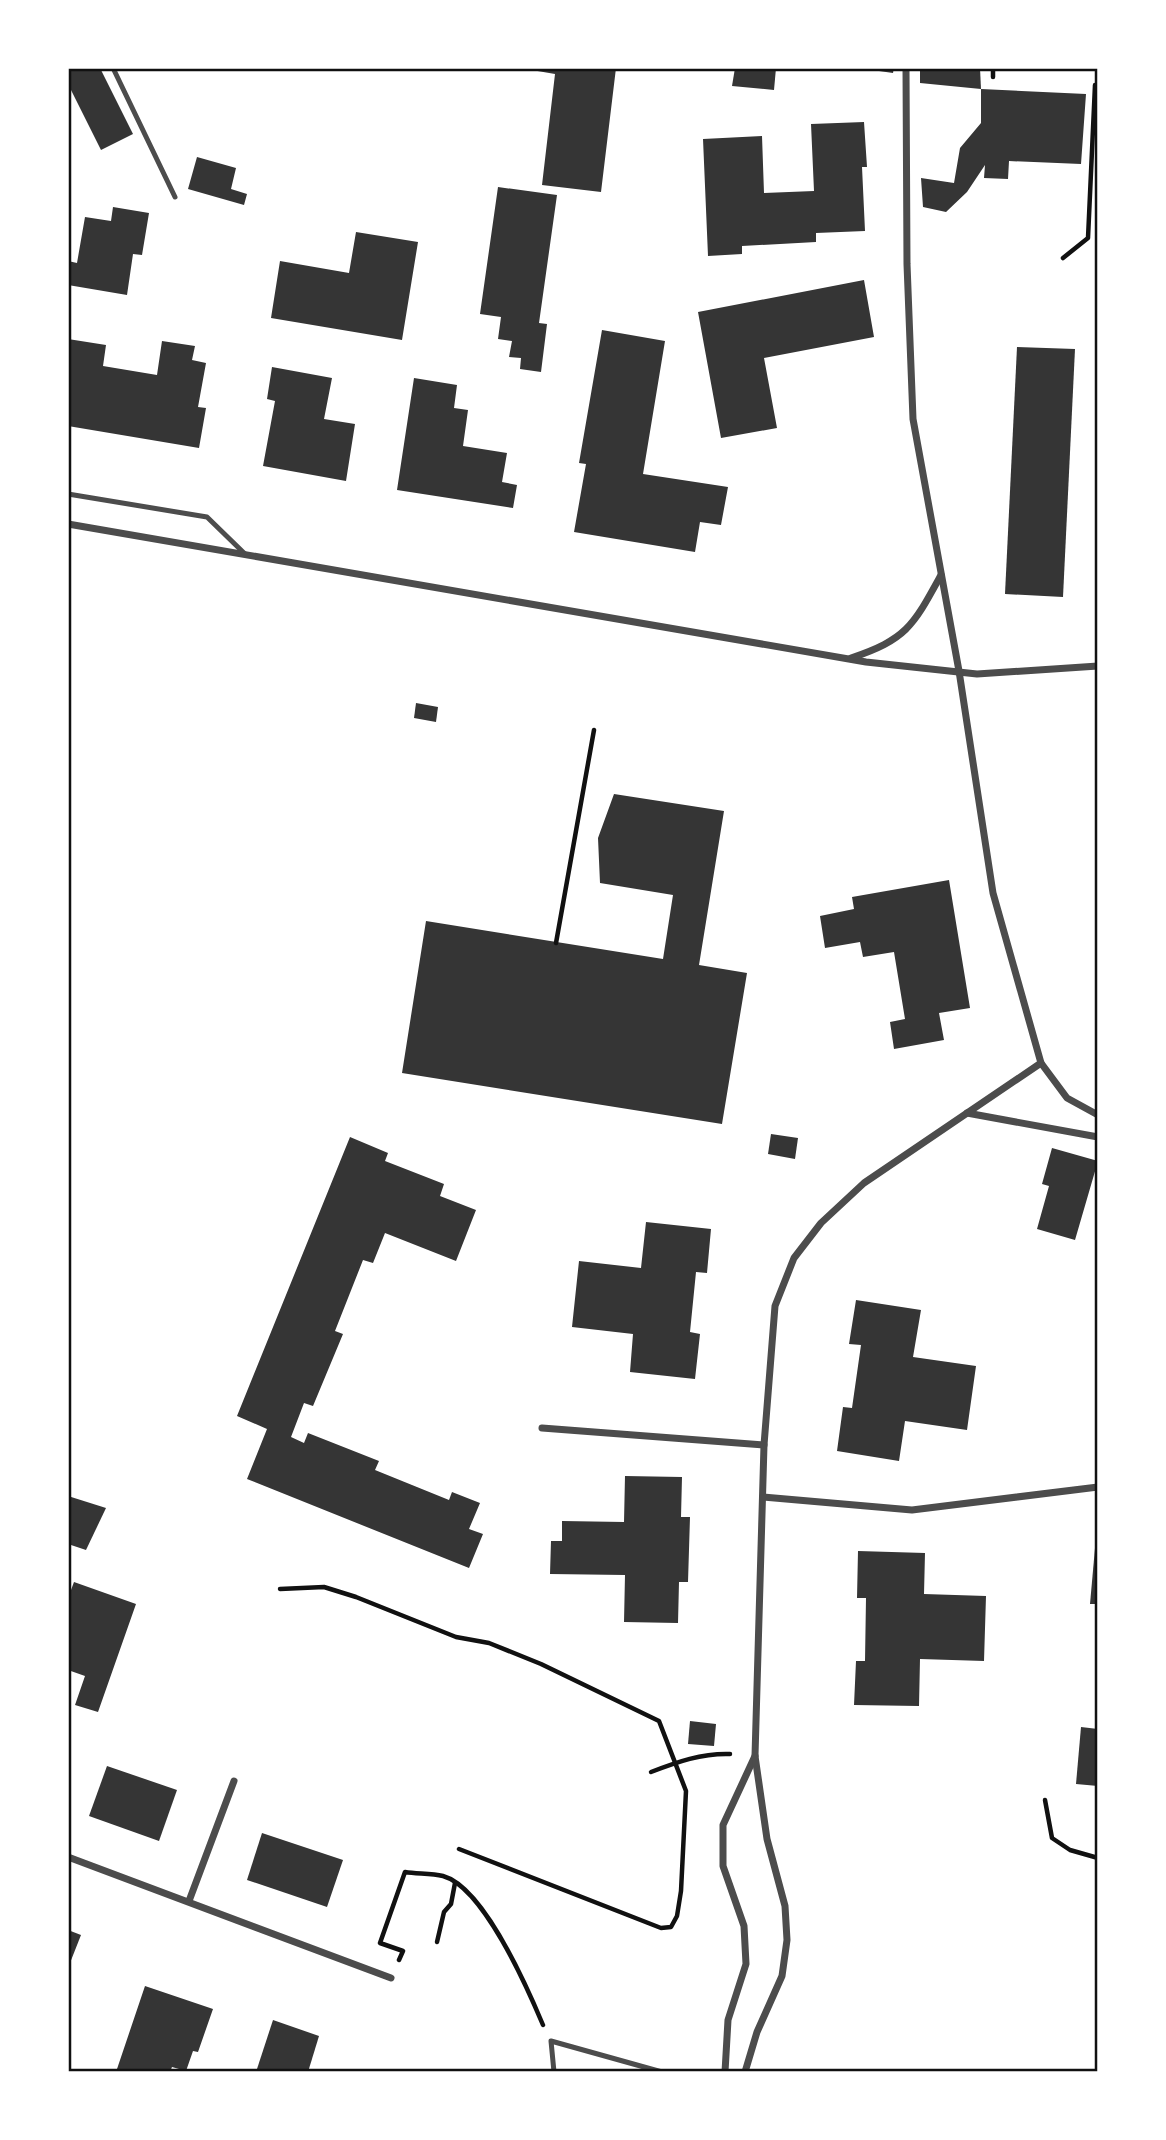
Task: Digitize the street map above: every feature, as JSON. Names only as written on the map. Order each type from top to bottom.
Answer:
[{"type":"street","points":[[906,68],[907,264],[913,419],[959,671],[993,893],[1041,1063],[1067,1098],[1098,1115]]},
{"type":"street","points":[[68,524],[848,659],[939,671],[987,673],[1098,666]]},
{"type":"street","points":[[848,659],[876,649],[898,637],[912,624],[941,575]]},
{"type":"street","points":[[745,2072],[757,2032],[782,1976],[787,1940],[785,1906],[767,1839],[755,1756],[764,1445],[775,1306],[794,1258],[821,1223],[863,1183],[1041,1063]]},
{"type":"street","points":[[967,1112],[1098,1137]]},
{"type":"street","points":[[542,1428],[764,1445]]},
{"type":"street","points":[[764,1497],[912,1510],[1098,1487]]},
{"type":"street","points":[[725,2072],[728,2020],[746,1964],[744,1926],[723,1866],[723,1825],[755,1756]]},
{"type":"street","points":[[189,1901],[234,1781]]},
{"type":"street","points":[[68,1857],[391,1978]]},
{"type":"lane","points":[[113,68],[174,197]]},
{"type":"lane","points":[[68,494],[207,517],[248,556]]},
{"type":"lane","points":[[554,2072],[551,2041],[662,2072]]},
{"type":"path","points":[[993,68],[993,76]]},
{"type":"path","points":[[1063,258],[1088,238],[1095,85]]},
{"type":"path","points":[[556,943],[594,730]]},
{"type":"path","points":[[280,1589],[324,1587],[457,1637],[489,1643],[541,1664],[659,1721],[686,1791],[681,1891],[677,1916],[671,1927],[661,1928],[459,1849]]},
{"type":"path","points":[[651,1772],[676,1762],[712,1754],[730,1754]]},
{"type":"path","points":[[1045,1800],[1052,1838],[1070,1850],[1098,1858]]},
{"type":"path","points":[[397,1965],[403,1951],[380,1943],[405,1872],[444,1876],[472,1894],[519,1971],[551,2041]]},
{"type":"path","points":[[437,1942],[444,1912],[451,1904],[455,1883]]},
{"type":"building","points":[[68,68],[100,68],[133,134],[101,150],[68,84]]},
{"type":"building","points":[[520,68],[616,68],[601,192],[542,185],[555,74]]},
{"type":"building","points":[[735,68],[776,68],[774,90],[732,86]]},
{"type":"building","points":[[872,68],[894,68],[893,73]]},
{"type":"building","points":[[920,68],[980,68],[981,89],[920,83]]},
{"type":"building","points":[[981,89],[1086,94],[1081,164],[1009,161],[1008,179],[984,178],[985,165],[967,192],[946,212],[923,207],[921,178],[954,183],[960,148],[981,123]]},
{"type":"building","points":[[864,122],[867,167],[862,167],[865,231],[816,233],[816,242],[742,246],[742,254],[708,256],[703,139],[762,136],[764,193],[814,191],[811,124]]},
{"type":"building","points":[[197,157],[236,168],[231,189],[247,194],[244,205],[188,189]]},
{"type":"building","points":[[498,187],[557,195],[539,323],[547,324],[541,372],[520,369],[521,358],[509,357],[512,341],[498,339],[501,317],[480,314]]},
{"type":"building","points":[[113,207],[149,213],[142,255],[133,254],[127,295],[68,285],[68,261],[77,263],[85,217],[111,221]]},
{"type":"building","points":[[356,232],[418,242],[402,340],[271,318],[280,261],[349,273]]},
{"type":"building","points":[[864,280],[874,337],[764,358],[777,428],[721,438],[698,312]]},
{"type":"building","points":[[602,330],[665,341],[643,474],[728,487],[721,525],[700,522],[695,552],[574,532],[586,464],[579,463]]},
{"type":"building","points":[[68,339],[106,345],[103,366],[157,375],[162,341],[195,346],[192,360],[206,363],[198,407],[206,408],[199,448],[68,426]]},
{"type":"building","points":[[1017,347],[1075,349],[1063,597],[1005,594]]},
{"type":"building","points":[[272,367],[332,378],[324,419],[355,424],[346,481],[263,466],[275,401],[267,399]]},
{"type":"building","points":[[414,378],[457,385],[454,408],[468,410],[463,446],[507,453],[502,482],[517,485],[513,508],[397,490]]},
{"type":"building","points":[[416,703],[438,707],[436,722],[414,718]]},
{"type":"building","points":[[614,794],[724,811],[699,965],[747,973],[722,1124],[402,1073],[426,921],[663,959],[673,895],[600,883],[598,838]]},
{"type":"building","points":[[949,880],[970,1008],[939,1013],[944,1040],[894,1049],[890,1022],[905,1019],[894,952],[863,957],[860,942],[825,948],[820,916],[854,909],[852,897]]},
{"type":"building","points":[[771,1134],[798,1138],[795,1159],[768,1154]]},
{"type":"building","points":[[350,1137],[388,1153],[385,1161],[444,1184],[440,1196],[476,1210],[456,1261],[385,1233],[373,1263],[363,1260],[335,1331],[343,1334],[313,1406],[304,1403],[291,1437],[304,1443],[308,1433],[379,1461],[375,1470],[449,1500],[452,1492],[480,1503],[469,1529],[483,1534],[469,1568],[247,1479],[267,1429],[237,1416]]},
{"type":"building","points":[[1052,1148],[1098,1161],[1075,1240],[1037,1229],[1049,1186],[1042,1184]]},
{"type":"building","points":[[646,1222],[711,1229],[707,1273],[696,1272],[690,1332],[700,1334],[695,1379],[630,1372],[633,1334],[572,1327],[579,1261],[641,1268]]},
{"type":"building","points":[[856,1300],[921,1310],[913,1357],[976,1366],[967,1430],[905,1421],[899,1461],[837,1451],[843,1407],[852,1408],[861,1345],[849,1344]]},
{"type":"building","points":[[625,1476],[682,1477],[681,1517],[690,1517],[688,1582],[679,1582],[678,1623],[624,1622],[625,1575],[550,1574],[551,1541],[562,1541],[562,1521],[624,1522]]},
{"type":"building","points":[[68,1496],[106,1508],[86,1550],[68,1544]]},
{"type":"building","points":[[1095,1548],[1098,1548],[1098,1604],[1090,1604]]},
{"type":"building","points":[[858,1551],[925,1553],[924,1594],[986,1596],[984,1661],[920,1659],[919,1706],[854,1705],[856,1661],[865,1661],[866,1598],[857,1598]]},
{"type":"building","points":[[74,1582],[136,1604],[98,1712],[75,1705],[85,1676],[68,1670],[68,1598]]},
{"type":"building","points":[[690,1721],[716,1724],[714,1746],[688,1744]]},
{"type":"building","points":[[1081,1727],[1098,1729],[1098,1786],[1076,1784]]},
{"type":"building","points":[[107,1766],[177,1790],[159,1841],[89,1816]]},
{"type":"building","points":[[262,1833],[343,1860],[327,1907],[247,1880]]},
{"type":"building","points":[[68,1930],[81,1935],[68,1968]]},
{"type":"building","points":[[145,1986],[213,2009],[198,2052],[193,2051],[186,2071],[172,2067],[170,2072],[125,2072],[117,2069]]},
{"type":"building","points":[[273,2020],[319,2036],[308,2072],[256,2072]]}]
